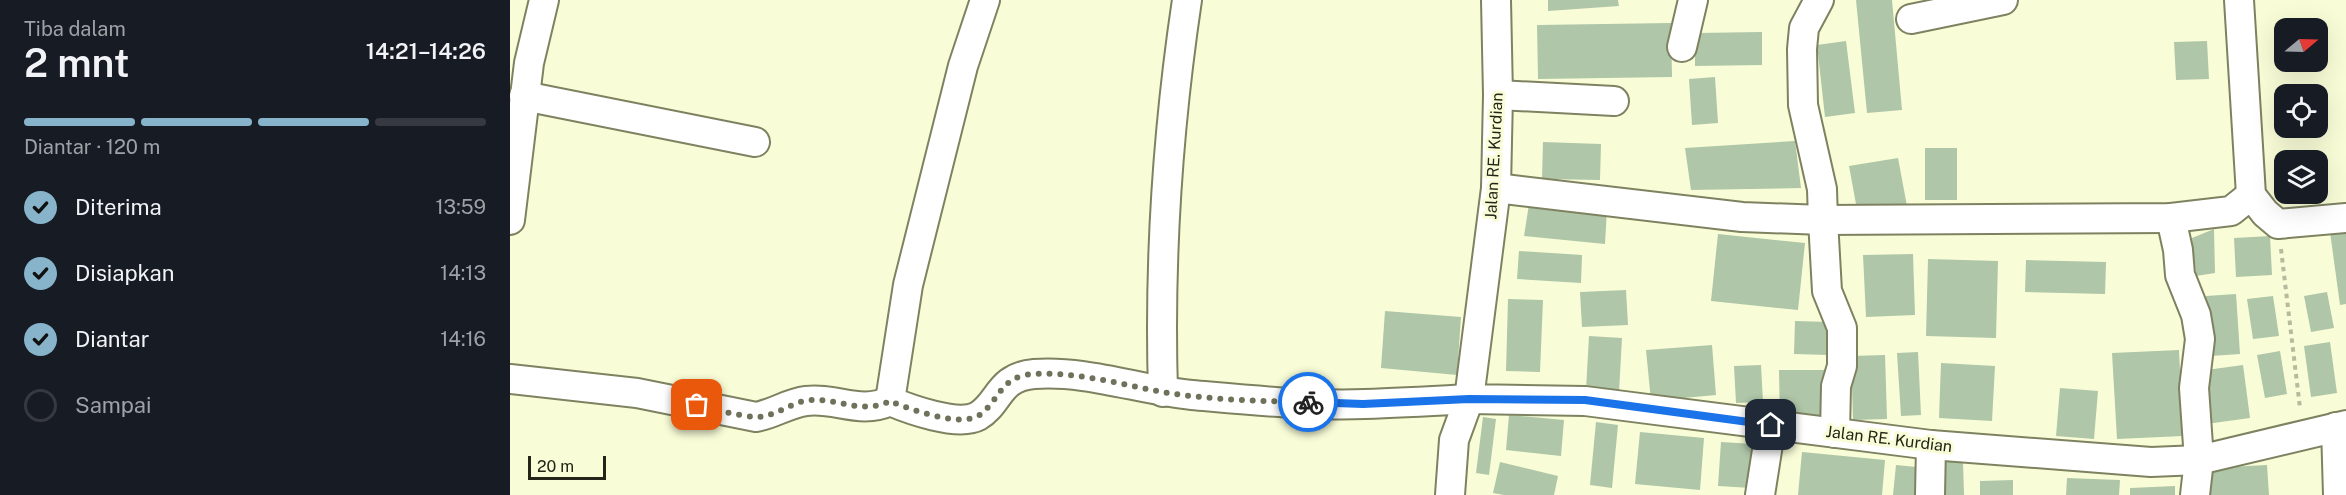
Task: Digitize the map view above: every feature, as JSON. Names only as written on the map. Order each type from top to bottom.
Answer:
[{"type":"street","points":[[510,220],[529,63],[544,0]]},
{"type":"street","points":[[890,401],[908,285],[963,66],[985,0]]},
{"type":"street","points":[[1163,392],[1161,344],[1164,256],[1173,103],[1187,0]]},
{"type":"street","name":"Jalan RE. Kurdian","points":[[1496,0],[1498,95],[1496,188],[1469,399],[1585,400],[1931,445],[2151,462],[2199,460],[2341,426]]},
{"type":"street","points":[[1682,47],[1693,0]]},
{"type":"street","points":[[1819,0],[1804,28],[1803,105],[1820,178],[1827,291],[1842,328],[1842,366],[1836,386],[1836,433]]},
{"type":"street","points":[[1911,19],[2003,0]]},
{"type":"street","points":[[2239,0],[2251,195],[2265,213],[2278,224],[2346,218]]},
{"type":"street","points":[[1498,95],[1614,101]]},
{"type":"street","points":[[524,96],[755,142]]},
{"type":"street","points":[[1496,188],[1742,217],[1823,220],[2171,218],[2231,211],[2251,195]]},
{"type":"street","points":[[2171,218],[2178,250],[2180,275],[2196,315],[2200,339],[2194,388],[2199,460],[2195,495]]},
{"type":"street","points":[[510,379],[637,393],[756,417],[803,401],[816,400],[870,408],[890,401],[913,411],[964,420],[978,416],[1000,390],[1012,380],[1032,374],[1072,376],[1163,392],[1248,400],[1363,404],[1469,399],[1454,440],[1450,495]]},
{"type":"street","points":[[1760,495],[1771,425]]},
{"type":"street","points":[[2338,495],[2341,426]]},
{"type":"street","points":[[1930,495],[1931,445]]},
{"type":"path","points":[[2278,224],[2303,435]]},
{"type":"building","points":[[1548,0],[1618,0],[1619,6],[1548,11]]},
{"type":"building","points":[[1856,0],[1892,0],[1902,110],[1867,113]]},
{"type":"building","points":[[1671,23],[1672,77],[1538,79],[1537,25]]},
{"type":"building","points":[[1762,32],[1762,65],[1695,66],[1695,33]]},
{"type":"building","points":[[1846,41],[1855,113],[1825,117],[1817,45]]},
{"type":"building","points":[[2207,41],[2209,79],[2176,80],[2174,42]]},
{"type":"building","points":[[1715,77],[1718,123],[1692,125],[1689,79]]},
{"type":"building","points":[[1795,141],[1801,188],[1691,190],[1685,148]]},
{"type":"building","points":[[1543,142],[1601,144],[1600,180],[1542,179]]},
{"type":"building","points":[[1925,148],[1957,148],[1957,200],[1925,200]]},
{"type":"building","points":[[1898,158],[1907,206],[1858,215],[1849,166]]},
{"type":"building","points":[[1529,204],[1607,209],[1605,244],[1524,236]]},
{"type":"building","points":[[2214,229],[2215,273],[2196,276],[2192,238]]},
{"type":"building","points":[[2346,230],[2346,304],[2340,305],[2330,232]]},
{"type":"building","points":[[1718,234],[1805,243],[1798,310],[1711,301]]},
{"type":"building","points":[[2270,236],[2272,275],[2236,277],[2234,238]]},
{"type":"building","points":[[1519,251],[1582,255],[1581,283],[1517,279]]},
{"type":"building","points":[[1913,254],[1915,315],[1866,317],[1863,255]]},
{"type":"building","points":[[1928,259],[1998,261],[1996,338],[1926,336]]},
{"type":"building","points":[[2026,260],[2106,262],[2105,294],[2025,292]]},
{"type":"building","points":[[1626,290],[1628,325],[1582,327],[1580,292]]},
{"type":"building","points":[[2327,292],[2334,328],[2311,332],[2304,296]]},
{"type":"building","points":[[2236,294],[2240,354],[2211,356],[2206,296]]},
{"type":"building","points":[[2273,296],[2279,336],[2253,339],[2247,299]]},
{"type":"building","points":[[1508,299],[1543,300],[1540,372],[1506,371]]},
{"type":"building","points":[[1385,311],[1461,317],[1457,375],[1381,368]]},
{"type":"building","points":[[1795,321],[1829,322],[1828,355],[1794,354]]},
{"type":"building","points":[[1589,336],[1622,338],[1619,392],[1586,390]]},
{"type":"building","points":[[2330,342],[2337,393],[2311,397],[2304,346]]},
{"type":"building","points":[[1712,345],[1716,395],[1651,401],[1646,350]]},
{"type":"building","points":[[2179,350],[2183,436],[2117,439],[2112,353]]},
{"type":"building","points":[[2280,351],[2287,394],[2265,398],[2257,355]]},
{"type":"building","points":[[1918,352],[1921,415],[1901,416],[1897,353]]},
{"type":"building","points":[[1885,355],[1887,419],[1853,420],[1851,356]]},
{"type":"building","points":[[1941,363],[1995,366],[1992,421],[1939,418]]},
{"type":"building","points":[[1761,365],[1763,402],[1736,403],[1734,366]]},
{"type":"building","points":[[2243,365],[2250,418],[2206,424],[2199,371]]},
{"type":"building","points":[[1779,370],[1828,370],[1828,425],[1780,425]]},
{"type":"building","points":[[2060,388],[2098,391],[2094,439],[2056,436]]},
{"type":"building","points":[[1509,415],[1564,420],[1561,456],[1506,450]]},
{"type":"building","points":[[1483,417],[1496,419],[1489,475],[1476,473]]},
{"type":"building","points":[[1596,422],[1618,425],[1612,488],[1590,485]]},
{"type":"building","points":[[1640,432],[1704,438],[1700,490],[1635,484]]},
{"type":"building","points":[[1721,442],[1754,444],[1751,488],[1718,486]]},
{"type":"building","points":[[1802,452],[1885,460],[1882,495],[1798,495]]},
{"type":"building","points":[[1500,462],[1558,476],[1554,495],[1493,493]]},
{"type":"building","points":[[1936,462],[1963,462],[1964,495],[1936,495]]},
{"type":"building","points":[[1896,465],[1927,468],[1925,495],[1893,495]]},
{"type":"building","points":[[2267,465],[2269,495],[2210,495],[2208,468]]},
{"type":"building","points":[[2067,478],[2120,480],[2119,495],[2066,495]]},
{"type":"building","points":[[2013,480],[2013,495],[1980,495],[1980,481]]},
{"type":"building","points":[[2175,486],[2175,495],[2130,495],[2130,488]]},
{"type":"way so far","points":[[697,405],[756,417],[803,401],[816,400],[870,408],[890,401],[913,411],[964,420],[978,416],[1000,390],[1012,380],[1032,374],[1072,376],[1163,392],[1248,400],[1308,402]]},
{"type":"route","points":[[1308,402],[1363,404],[1469,399],[1585,400],[1771,425]]}]
